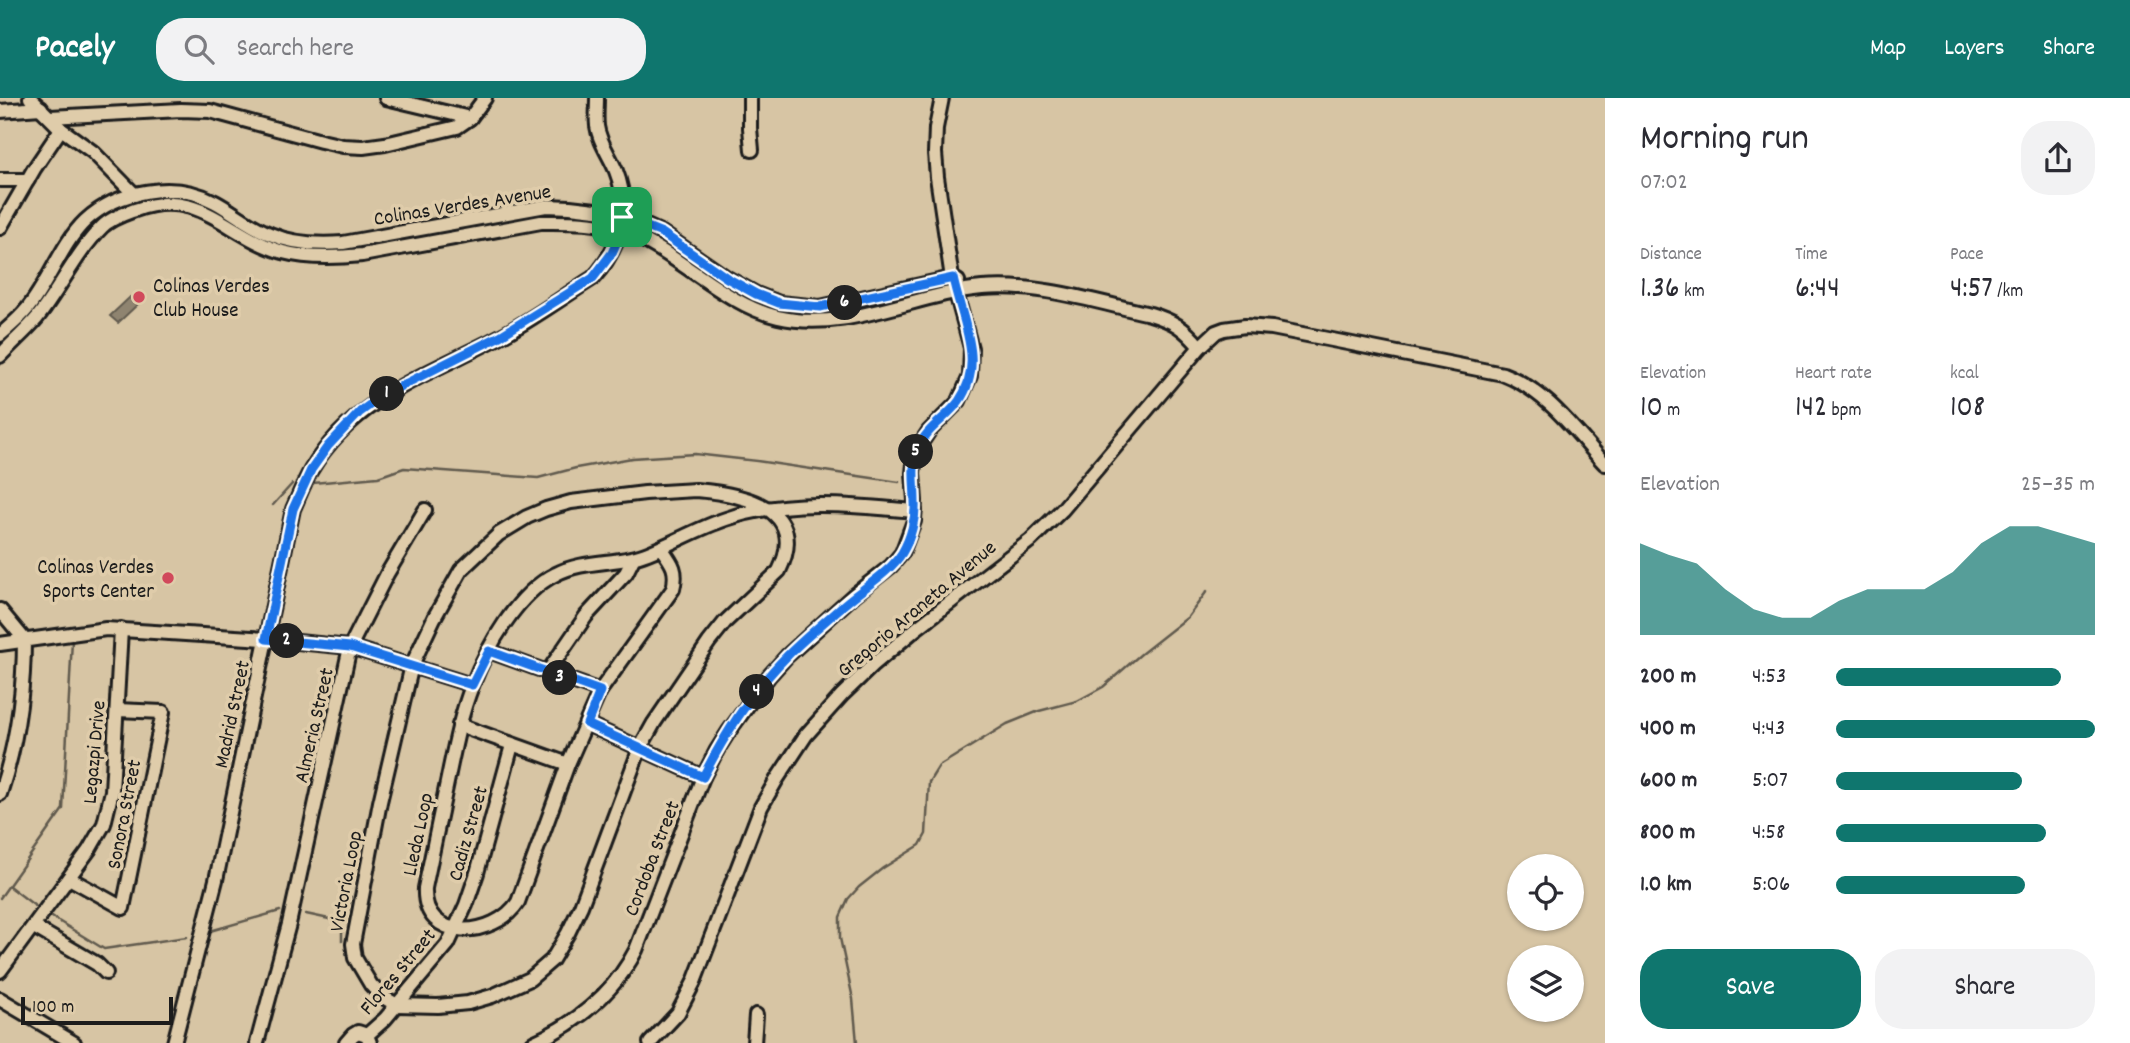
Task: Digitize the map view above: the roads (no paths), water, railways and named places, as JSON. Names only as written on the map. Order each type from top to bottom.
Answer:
[{"type":"street","points":[[30,98],[61,129],[116,173],[135,195]]},
{"type":"street","points":[[386,98],[470,118]]},
{"type":"street","points":[[0,111],[210,111],[342,146],[363,147],[457,127],[470,118],[485,98]]},
{"type":"street","name":"Madrid Street","points":[[174,1043],[216,880],[293,509],[311,470],[328,446],[360,412],[401,386],[500,336],[593,278],[612,253],[621,224],[623,195],[620,181],[597,127],[597,98]]},
{"type":"street","points":[[750,98],[752,150]]},
{"type":"street","name":"Cordoba Street","points":[[533,1043],[554,1034],[590,1009],[626,969],[636,950],[703,777],[729,731],[769,676],[787,656],[854,595],[891,566],[902,553],[914,520],[915,455],[929,431],[959,401],[970,376],[971,348],[955,292],[935,153],[936,128],[942,98]]},
{"type":"street","points":[[0,228],[27,180],[61,129]]},
{"type":"street","points":[[0,180],[27,180]]},
{"type":"street","name":"Colinas Verdes Avenue","points":[[0,335],[27,309],[85,221],[115,202],[135,195],[158,190],[176,190],[215,202],[249,225],[272,235],[292,241],[323,244],[343,243],[545,206],[604,211],[652,246],[728,294],[777,317],[815,321],[839,319],[955,292],[1004,288],[1033,290],[1164,318],[1186,330],[1200,347]]},
{"type":"street","name":"Colinas Verdes Avenue","points":[[0,356],[37,318],[104,225],[146,206],[170,204],[209,213],[253,240],[281,251],[309,257],[362,255],[541,222],[605,226],[621,224],[662,233],[727,278],[779,303],[820,307],[953,278],[979,289]]},
{"type":"street","name":"Gregorio Araneta Avenue","points":[[650,1043],[678,1013],[694,982],[761,807],[776,779],[806,735],[873,665],[1031,540],[1062,510],[1200,347],[1216,332],[1245,326],[1272,328],[1503,374],[1546,399],[1605,464]]},
{"type":"street","name":"Victoria Loop","points":[[397,1005],[383,997],[371,985],[355,958],[353,944],[380,802],[412,665],[461,570],[499,534],[537,513],[571,502],[696,490],[727,493],[768,509]]},
{"type":"street","name":"Lleda Loop","points":[[454,929],[441,925],[432,917],[425,895],[459,725],[472,685],[489,651],[529,592],[556,573],[589,564],[633,559],[727,518],[768,509],[794,506],[864,506],[915,511]]},
{"type":"street","points":[[397,1005],[438,1006],[468,1003],[492,996],[530,979],[552,960],[581,906],[640,748],[654,723],[725,622],[779,570],[789,541],[780,519],[768,509]]},
{"type":"street","name":"Almeria Street","points":[[257,1043],[289,924],[350,647],[387,574],[425,510]]},
{"type":"street","points":[[454,929],[484,926],[502,918],[514,908],[568,764],[600,691],[673,589],[676,578],[673,564],[661,548]]},
{"type":"street","points":[[547,673],[586,617],[626,573],[633,559]]},
{"type":"street","points":[[0,610],[24,639],[24,685],[16,736],[0,794]]},
{"type":"street","points":[[0,644],[106,629],[266,639],[350,647],[472,685]]},
{"type":"street","name":"Legazpi Drive","points":[[0,971],[89,850],[104,824],[112,791],[121,629]]},
{"type":"street","points":[[489,651],[600,691]]},
{"type":"street","name":"Sonora Street","points":[[69,878],[122,908],[163,712],[117,710]]},
{"type":"street","points":[[587,724],[703,777]]},
{"type":"street","points":[[459,725],[568,764]]},
{"type":"street","name":"Cadiz Street","points":[[454,929],[478,873],[512,745]]},
{"type":"street","points":[[34,926],[97,964],[106,973]]},
{"type":"street","name":"Flores Street","points":[[346,1043],[355,1033],[361,1032],[368,1039],[448,944],[454,929]]},
{"type":"street","points":[[0,999],[74,1043]]},
{"type":"street","points":[[754,1043],[756,1015]]},
{"type":"waterway","points":[[313,483],[378,477],[404,468],[538,478],[632,458],[695,454],[899,482]]},
{"type":"waterway","points":[[273,505],[292,484]]},
{"type":"waterway","points":[[857,1043],[853,999],[840,938],[840,917],[848,899],[859,887],[920,845],[926,834],[929,782],[939,766],[1007,724],[1039,711],[1077,701],[1103,687],[1188,617],[1207,591]]},
{"type":"waterway","points":[[0,898],[63,809],[72,640]]},
{"type":"waterway","points":[[9,886],[39,909]]},
{"type":"waterway","points":[[342,941],[342,927],[351,897]]},
{"type":"waterway","points":[[210,931],[280,911]]},
{"type":"waterway","points":[[47,914],[104,949],[187,937]]},
{"type":"waterway","points":[[306,914],[343,922]]},
{"type":"place","name":"Colinas Verdes Club House","points":[[139,297]]},
{"type":"place","name":"Colinas Verdes Sports Center","points":[[168,578]]}]
